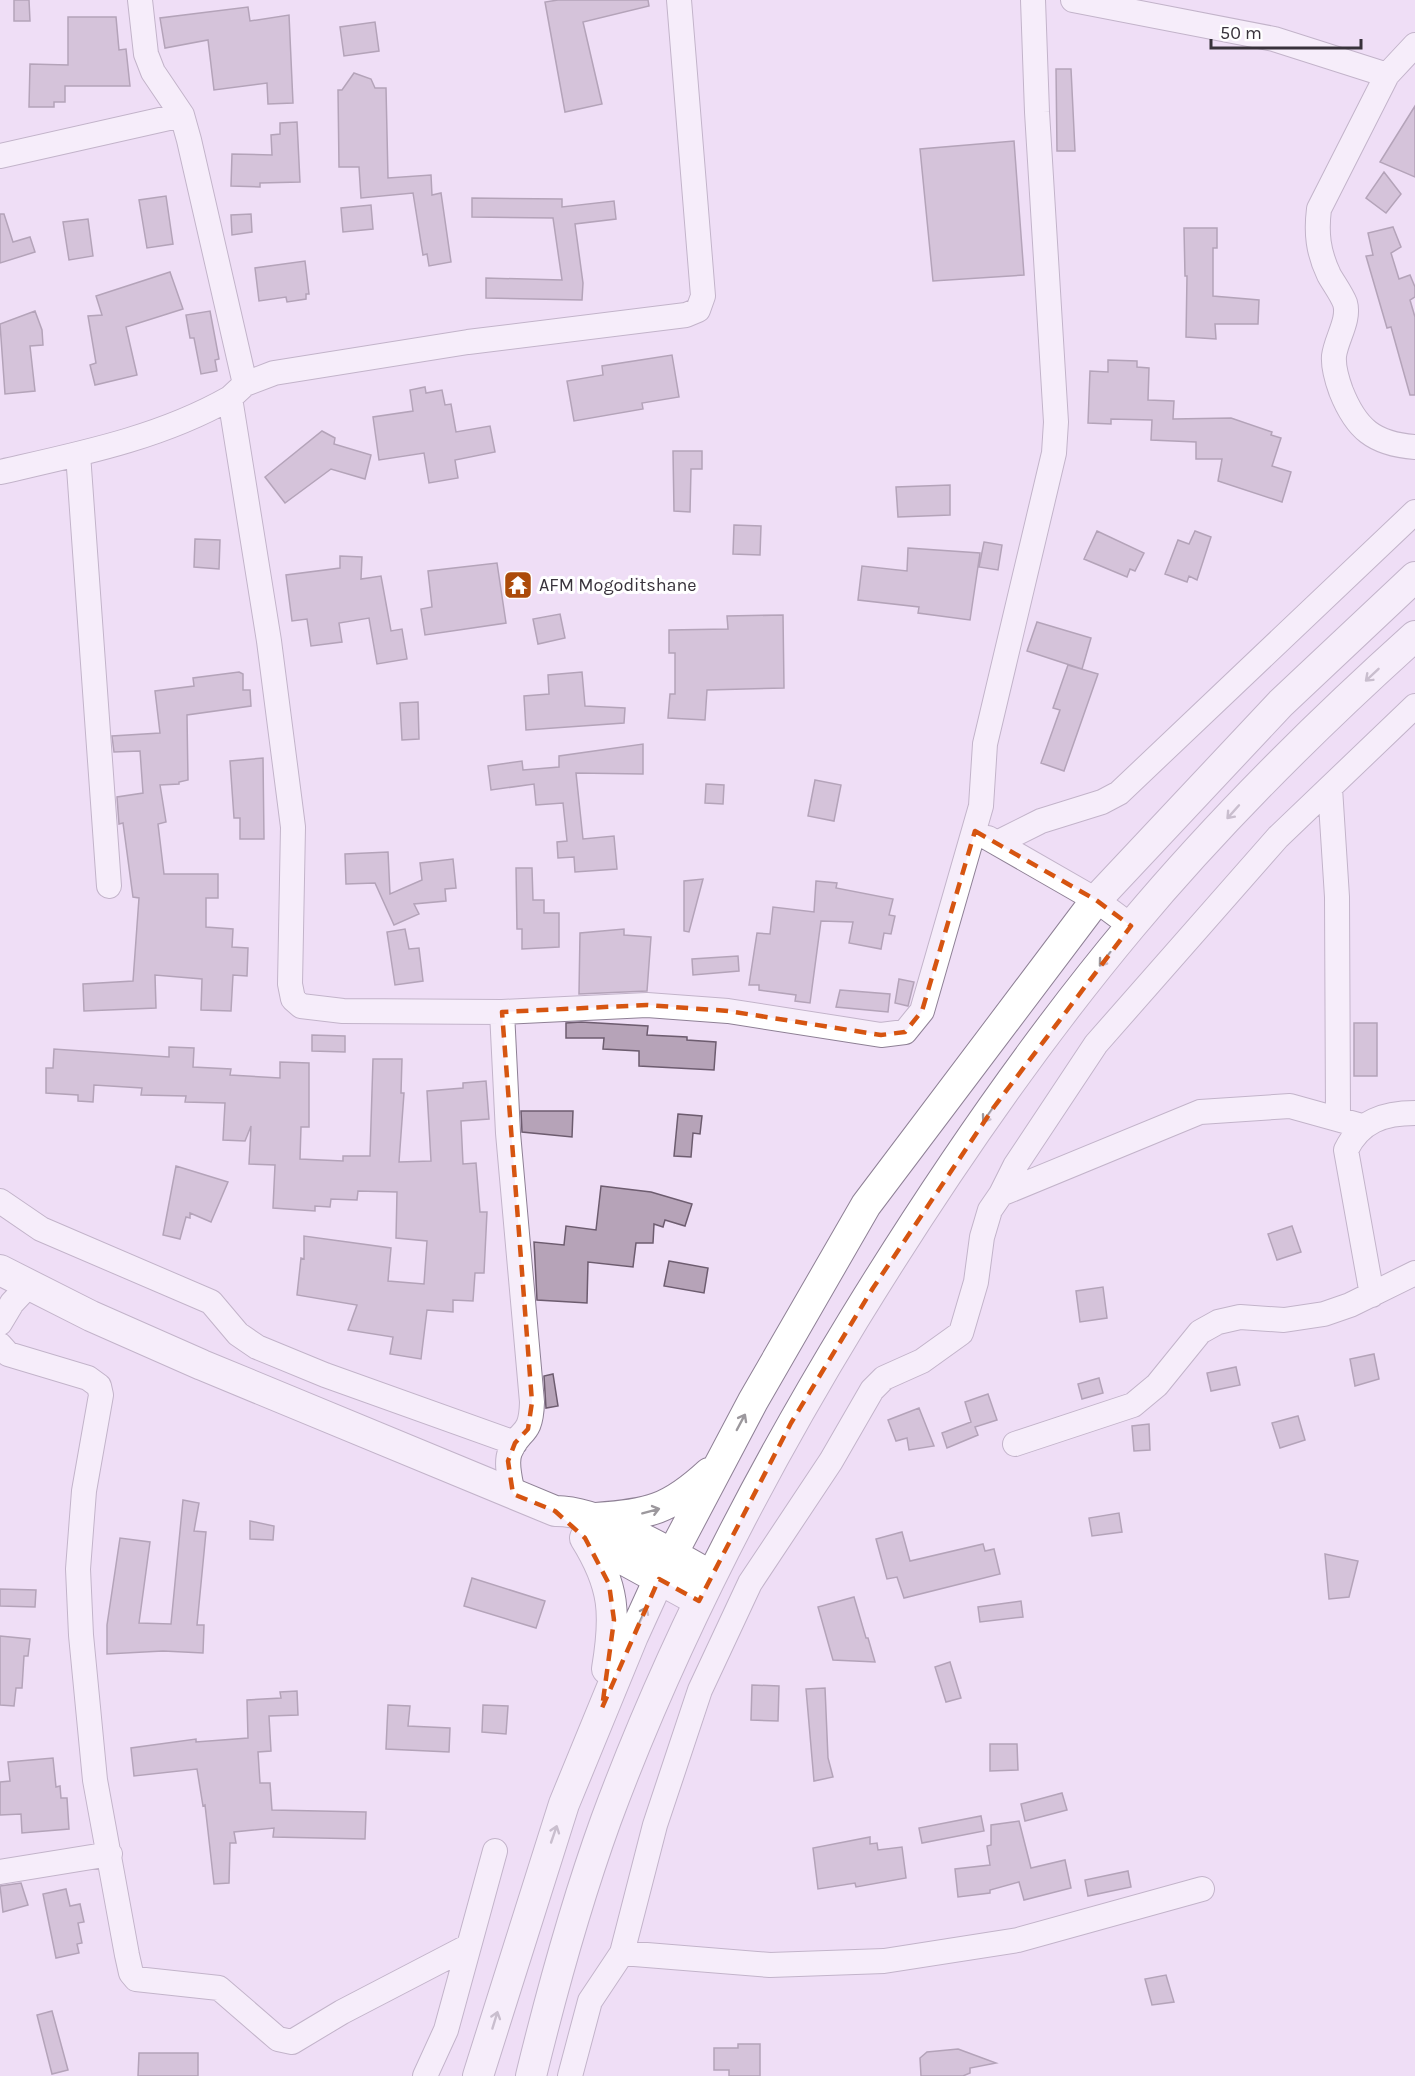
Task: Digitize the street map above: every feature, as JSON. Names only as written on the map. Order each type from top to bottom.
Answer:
[{"type":"main road","points":[[478,2076],[549,1850],[602,1708],[666,1566],[718,1465],[803,1310],[866,1205],[1096,900],[1265,718],[1415,577]]},
{"type":"main road","points":[[531,2076],[567,1943],[606,1821],[705,1588],[791,1423],[932,1196],[993,1107],[1131,926],[1251,793],[1316,727],[1415,636]]},
{"type":"main road","points":[[0,1270],[28,1286],[202,1365],[555,1511],[566,1526],[589,1528],[664,1507],[718,1465]]},
{"type":"main road","points":[[589,1528],[705,1588]]},
{"type":"main road","points":[[589,1528],[612,1602],[614,1620],[602,1708]]},
{"type":"street","points":[[140,0],[146,54],[153,72],[182,115],[238,391],[293,827],[290,984],[293,999],[302,1006],[343,1011],[502,1012],[647,1005],[728,1011],[881,1035],[905,1032],[922,1011],[981,806],[985,744],[1054,453],[1056,422],[1037,123],[1033,0]]},
{"type":"street","points":[[0,472],[78,454],[195,418],[238,391],[274,373],[468,342],[686,315],[698,310],[703,296],[679,0]]},
{"type":"street","points":[[1074,0],[1274,39],[1387,75]]},
{"type":"street","points":[[1415,45],[1387,75],[1319,208],[1317,231],[1322,258],[1345,304],[1345,321],[1337,340],[1334,359],[1336,378],[1350,414],[1366,432],[1393,445],[1415,447]]},
{"type":"street","points":[[0,156],[182,115]]},
{"type":"street","points":[[78,454],[109,886]]},
{"type":"street","points":[[997,843],[1041,821],[1102,802],[1119,793],[1415,512]]},
{"type":"street","points":[[570,2076],[590,2001],[622,1953],[655,1825],[700,1690],[750,1583],[825,1470],[872,1390],[884,1378],[922,1361],[961,1333],[976,1282],[984,1228],[990,1210],[1015,1166],[1096,1044],[1252,864],[1300,814],[1415,706]]},
{"type":"street","points":[[1330,788],[1337,897],[1338,1118]]},
{"type":"street","points":[[975,831],[1096,900],[1131,926]]},
{"type":"street","points":[[502,1012],[508,1133],[531,1402],[528,1430],[515,1443],[508,1461],[513,1494]]},
{"type":"street","points":[[1001,1194],[1200,1112],[1290,1106],[1362,1126]]},
{"type":"street","points":[[1372,1295],[1346,1165],[1346,1150],[1362,1126],[1396,1113],[1415,1113]]},
{"type":"street","points":[[0,1201],[41,1229],[211,1302],[238,1334],[257,1347],[325,1375],[515,1443]]},
{"type":"street","points":[[1015,1444],[1133,1405],[1157,1385],[1200,1332],[1218,1322],[1240,1317],[1284,1320],[1324,1314],[1372,1295],[1415,1273]]},
{"type":"street","points":[[0,1323],[12,1303],[28,1286]]},
{"type":"street","points":[[0,1345],[8,1354],[88,1378],[99,1386],[101,1395],[84,1491],[78,1569],[87,1719],[131,1973],[136,1979],[219,1988],[284,2041],[299,2039],[342,2012],[467,1947]]},
{"type":"street","points":[[425,2076],[446,2030],[495,1851]]},
{"type":"street","points":[[0,1872],[110,1854]]},
{"type":"street","points":[[622,1953],[770,1965],[884,1961],[1018,1940],[1202,1889]]},
{"type":"highlighted area","points":[[975,831],[1096,900],[1131,926],[994,1107],[873,1288],[791,1423],[699,1601],[659,1579],[602,1708],[614,1620],[609,1584],[585,1538],[555,1511],[513,1494],[508,1461],[515,1443],[528,1429],[532,1402],[502,1012],[647,1005],[728,1011],[881,1035],[905,1032],[922,1011]]},
{"type":"building","points":[[14,0],[29,0],[30,21],[14,21]]},
{"type":"building","points":[[648,0],[649,6],[583,22],[602,104],[565,112],[545,2]]},
{"type":"building","points":[[248,7],[250,21],[289,15],[293,103],[268,104],[267,83],[214,90],[208,40],[165,48],[160,18]]},
{"type":"building","points":[[68,17],[116,17],[119,50],[126,49],[130,86],[65,86],[65,102],[54,102],[54,107],[29,107],[30,64],[68,65]]},
{"type":"building","points":[[375,22],[379,51],[344,56],[340,27]]},
{"type":"building","points":[[1056,69],[1071,69],[1075,151],[1057,151]]},
{"type":"building","points":[[354,73],[371,79],[375,88],[386,88],[388,178],[431,175],[432,195],[441,193],[451,262],[429,266],[427,254],[423,255],[413,193],[361,198],[359,167],[339,167],[338,90],[342,90]]},
{"type":"building","points":[[1415,106],[1415,177],[1380,162]]},
{"type":"building","points":[[297,122],[300,182],[260,183],[260,187],[231,186],[232,154],[272,155],[271,135],[280,134],[280,123]]},
{"type":"building","points":[[1014,141],[1024,275],[933,281],[920,149]]},
{"type":"building","points":[[1384,172],[1401,194],[1386,213],[1366,198]]},
{"type":"building","points":[[166,196],[173,244],[147,248],[139,200]]},
{"type":"building","points":[[472,198],[562,199],[562,207],[614,201],[616,219],[575,224],[583,283],[582,300],[486,298],[486,278],[562,280],[553,218],[472,217]]},
{"type":"building","points":[[371,205],[373,229],[343,232],[341,208]]},
{"type":"building","points":[[0,214],[4,214],[13,242],[30,237],[35,252],[0,263]]},
{"type":"building","points":[[251,214],[252,232],[232,235],[231,215]]},
{"type":"building","points":[[88,219],[93,256],[69,260],[63,222]]},
{"type":"building","points":[[1393,227],[1401,247],[1391,253],[1399,279],[1410,275],[1415,287],[1415,297],[1410,300],[1415,317],[1415,395],[1410,395],[1391,327],[1387,328],[1366,256],[1373,255],[1368,233]]},
{"type":"building","points":[[1184,228],[1217,228],[1217,248],[1213,248],[1213,296],[1259,300],[1258,324],[1215,324],[1216,339],[1186,337],[1187,276],[1185,276]]},
{"type":"building","points":[[305,261],[309,294],[306,294],[306,299],[287,302],[286,297],[259,301],[255,268]]},
{"type":"building","points":[[170,272],[183,309],[126,327],[137,375],[95,385],[90,365],[96,363],[88,316],[102,315],[96,296]]},
{"type":"building","points":[[35,311],[42,330],[43,345],[30,346],[35,391],[5,394],[0,324]]},
{"type":"building","points":[[210,311],[219,359],[215,360],[217,371],[201,374],[194,338],[190,338],[186,315]]},
{"type":"building","points":[[672,355],[679,397],[642,403],[643,409],[574,421],[567,381],[603,375],[602,366]]},
{"type":"building","points":[[1108,360],[1137,361],[1137,367],[1149,368],[1148,400],[1174,401],[1173,419],[1231,418],[1272,432],[1271,435],[1281,438],[1272,466],[1291,472],[1282,502],[1218,481],[1222,459],[1196,459],[1196,442],[1151,440],[1152,420],[1111,419],[1111,424],[1088,423],[1090,371],[1108,372]]},
{"type":"building","points":[[425,387],[426,393],[442,390],[445,405],[451,404],[456,432],[490,426],[495,452],[455,460],[458,478],[429,483],[424,453],[379,460],[373,417],[413,411],[410,390]]},
{"type":"building","points":[[322,431],[335,438],[334,444],[371,455],[365,479],[331,469],[285,503],[265,477]]},
{"type":"building","points":[[673,451],[702,451],[702,469],[691,469],[690,512],[674,511]]},
{"type":"building","points":[[950,485],[950,515],[898,517],[896,487]]},
{"type":"building","points":[[734,525],[761,526],[760,555],[733,554]]},
{"type":"building","points":[[1097,531],[1144,553],[1135,571],[1130,569],[1127,577],[1084,559]]},
{"type":"building","points":[[1195,531],[1211,537],[1197,580],[1189,576],[1187,582],[1165,574],[1178,540],[1189,544]]},
{"type":"building","points":[[195,539],[220,540],[219,569],[194,567]]},
{"type":"building","points":[[984,542],[1002,545],[998,570],[979,567]]},
{"type":"building","points":[[908,548],[980,553],[970,620],[918,613],[919,607],[858,600],[862,566],[907,571]]},
{"type":"building","points":[[340,556],[362,557],[361,579],[381,576],[391,631],[402,629],[407,659],[377,664],[369,618],[339,623],[342,642],[311,646],[307,619],[292,621],[286,575],[340,568]]},
{"type":"building","points":[[497,563],[506,623],[425,635],[421,609],[432,607],[428,571]]},
{"type":"building","points":[[560,614],[565,638],[538,644],[533,619]]},
{"type":"building","points":[[783,615],[784,688],[707,690],[705,720],[668,718],[670,694],[675,694],[675,653],[669,653],[669,630],[728,629],[727,616]]},
{"type":"building","points":[[1037,622],[1091,638],[1082,669],[1027,651]]},
{"type":"building","points":[[1068,665],[1098,674],[1064,771],[1041,763],[1060,710],[1053,708]]},
{"type":"building","points":[[239,672],[243,674],[243,690],[250,690],[251,706],[187,715],[188,780],[179,782],[179,784],[160,785],[166,822],[158,824],[164,874],[218,874],[218,898],[206,898],[206,927],[233,929],[232,947],[248,948],[247,976],[233,975],[231,1011],[201,1010],[202,979],[155,975],[156,1008],[84,1011],[83,984],[133,981],[139,898],[133,897],[123,823],[119,824],[117,797],[143,793],[140,751],[114,752],[112,736],[160,733],[155,691],[194,686],[193,678]]},
{"type":"building","points":[[582,672],[585,706],[625,708],[624,723],[526,730],[524,696],[549,694],[548,675]]},
{"type":"building","points":[[418,702],[419,739],[402,740],[400,703]]},
{"type":"building","points":[[643,744],[643,774],[576,773],[583,839],[614,836],[617,869],[575,872],[574,857],[558,858],[557,842],[567,841],[563,803],[536,805],[534,784],[491,790],[488,766],[522,761],[523,770],[559,767],[559,756]]},
{"type":"building","points":[[263,758],[264,839],[240,839],[240,818],[234,818],[230,761]]},
{"type":"building","points":[[815,780],[841,785],[834,821],[808,816]]},
{"type":"building","points":[[706,784],[724,785],[723,804],[705,803]]},
{"type":"building","points":[[388,852],[390,894],[422,880],[420,863],[453,859],[456,888],[445,889],[446,901],[414,904],[419,914],[394,925],[375,883],[346,884],[345,854]]},
{"type":"building","points":[[516,868],[532,868],[533,900],[544,900],[544,913],[559,913],[559,947],[522,949],[522,929],[517,929]]},
{"type":"building","points":[[703,879],[689,932],[684,931],[684,881]]},
{"type":"building","points":[[816,881],[837,883],[836,888],[893,899],[889,915],[895,916],[891,934],[884,933],[881,949],[849,943],[853,922],[821,921],[810,1003],[795,1001],[796,995],[759,990],[759,985],[749,985],[757,933],[770,934],[773,907],[814,912]]},
{"type":"building","points":[[405,929],[409,949],[419,948],[423,981],[395,985],[387,932]]},
{"type":"building","points":[[624,929],[624,935],[651,937],[647,991],[579,994],[580,933]]},
{"type":"building","points":[[738,956],[739,971],[693,975],[692,959]]},
{"type":"building","points":[[899,979],[914,982],[908,1006],[895,1003]]},
{"type":"building","points":[[840,990],[890,994],[888,1012],[836,1007]]},
{"type":"building","points":[[566,1023],[648,1026],[647,1035],[687,1037],[687,1040],[716,1042],[714,1070],[639,1066],[639,1051],[603,1049],[604,1038],[566,1038]]},
{"type":"building","points":[[1354,1023],[1377,1023],[1377,1076],[1354,1076]]},
{"type":"building","points":[[312,1035],[345,1036],[345,1052],[312,1051]]},
{"type":"building","points":[[169,1047],[194,1048],[193,1067],[231,1069],[230,1075],[280,1078],[280,1062],[309,1063],[309,1127],[301,1127],[300,1159],[343,1161],[343,1156],[370,1156],[373,1059],[402,1059],[401,1093],[404,1093],[399,1162],[431,1161],[427,1091],[463,1088],[463,1083],[486,1081],[489,1119],[461,1121],[463,1164],[476,1163],[480,1212],[487,1212],[484,1273],[475,1273],[473,1301],[453,1300],[453,1312],[427,1310],[421,1359],[390,1354],[393,1337],[348,1330],[357,1305],[297,1295],[301,1258],[304,1259],[304,1236],[391,1248],[388,1281],[424,1284],[427,1241],[396,1238],[397,1192],[358,1191],[357,1200],[331,1199],[330,1207],[315,1206],[315,1211],[273,1208],[275,1165],[249,1164],[251,1126],[245,1141],[223,1140],[225,1103],[185,1102],[186,1096],[141,1095],[142,1088],[94,1085],[93,1102],[78,1101],[78,1095],[46,1093],[46,1068],[53,1068],[54,1049],[169,1057]]},
{"type":"building","points":[[521,1111],[573,1111],[572,1137],[522,1132]]},
{"type":"building","points":[[678,1114],[702,1116],[700,1134],[693,1133],[691,1157],[674,1156]]},
{"type":"building","points":[[176,1166],[228,1182],[211,1222],[190,1213],[190,1218],[186,1217],[180,1239],[163,1235]]},
{"type":"building","points":[[601,1186],[651,1192],[692,1204],[685,1226],[665,1220],[663,1227],[654,1224],[653,1243],[636,1243],[633,1267],[588,1262],[587,1303],[537,1300],[534,1242],[564,1245],[566,1226],[596,1230]]},
{"type":"building","points":[[1292,1226],[1301,1252],[1277,1260],[1268,1234]]},
{"type":"building","points":[[669,1261],[708,1268],[704,1293],[664,1286]]},
{"type":"building","points":[[1103,1287],[1107,1318],[1080,1322],[1076,1291]]},
{"type":"building","points":[[1374,1354],[1379,1379],[1355,1386],[1350,1359]]},
{"type":"building","points":[[1236,1367],[1240,1385],[1211,1391],[1207,1373]]},
{"type":"building","points":[[553,1374],[558,1406],[546,1408],[544,1376]]},
{"type":"building","points":[[1099,1378],[1103,1393],[1082,1399],[1078,1384]]},
{"type":"building","points":[[988,1394],[997,1420],[975,1427],[978,1435],[947,1448],[942,1433],[971,1422],[965,1402]]},
{"type":"building","points":[[919,1408],[934,1446],[909,1450],[907,1438],[896,1441],[888,1420]]},
{"type":"building","points":[[1298,1416],[1305,1440],[1280,1448],[1272,1423]]},
{"type":"building","points":[[1149,1424],[1150,1450],[1134,1451],[1132,1426]]},
{"type":"building","points":[[183,1500],[199,1503],[194,1531],[206,1532],[197,1625],[204,1625],[203,1653],[163,1651],[107,1654],[107,1625],[120,1538],[150,1542],[139,1623],[171,1624]]},
{"type":"building","points":[[1119,1513],[1122,1532],[1092,1536],[1089,1518]]},
{"type":"building","points":[[250,1521],[274,1526],[273,1540],[250,1539]]},
{"type":"building","points":[[902,1532],[910,1561],[983,1544],[985,1551],[994,1549],[1000,1574],[904,1598],[897,1577],[887,1579],[876,1539]]},
{"type":"building","points":[[1325,1554],[1358,1561],[1349,1597],[1329,1599]]},
{"type":"building","points":[[472,1578],[545,1601],[536,1628],[464,1606]]},
{"type":"building","points":[[0,1589],[36,1590],[35,1607],[0,1606]]},
{"type":"building","points":[[854,1597],[875,1662],[833,1660],[818,1607]]},
{"type":"building","points":[[1021,1601],[1023,1617],[980,1622],[978,1607]]},
{"type":"building","points":[[0,1636],[30,1639],[28,1656],[24,1656],[22,1688],[16,1688],[14,1706],[0,1705]]},
{"type":"building","points":[[950,1662],[961,1698],[946,1702],[935,1667]]},
{"type":"building","points":[[752,1685],[779,1686],[778,1721],[751,1720]]},
{"type":"building","points":[[825,1688],[828,1758],[833,1777],[814,1781],[806,1689]]},
{"type":"building","points":[[297,1691],[298,1715],[269,1716],[271,1751],[258,1752],[260,1783],[270,1783],[272,1810],[366,1812],[365,1839],[273,1837],[274,1828],[234,1832],[236,1843],[230,1843],[229,1883],[214,1884],[205,1805],[203,1806],[197,1769],[134,1776],[131,1748],[196,1739],[196,1742],[248,1738],[247,1700],[281,1698],[280,1692]]},
{"type":"building","points":[[388,1705],[410,1706],[408,1726],[450,1728],[449,1752],[386,1749]]},
{"type":"building","points":[[483,1705],[508,1706],[506,1734],[482,1732]]},
{"type":"building","points":[[990,1744],[1017,1744],[1018,1770],[990,1771]]},
{"type":"building","points":[[53,1758],[56,1787],[60,1786],[61,1798],[67,1798],[69,1829],[22,1833],[21,1814],[0,1815],[0,1782],[10,1781],[8,1762]]},
{"type":"building","points":[[1062,1793],[1067,1810],[1025,1821],[1021,1804]]},
{"type":"building","points":[[981,1816],[984,1831],[922,1843],[919,1828]]},
{"type":"building","points":[[1019,1821],[1031,1868],[1065,1860],[1071,1888],[1024,1900],[1019,1882],[990,1890],[990,1893],[958,1897],[955,1869],[990,1865],[987,1846],[991,1845],[991,1825]]},
{"type":"building","points":[[870,1837],[870,1844],[877,1843],[878,1850],[902,1847],[906,1878],[856,1887],[855,1883],[818,1889],[813,1848]]},
{"type":"building","points":[[1128,1871],[1131,1887],[1088,1896],[1085,1880]]},
{"type":"building","points":[[21,1883],[28,1905],[3,1912],[0,1886]]},
{"type":"building","points":[[66,1889],[70,1906],[80,1904],[84,1922],[78,1923],[82,1943],[77,1944],[79,1953],[56,1958],[43,1894]]},
{"type":"building","points":[[1166,1975],[1174,2002],[1152,2005],[1145,1979]]},
{"type":"building","points":[[52,2011],[68,2070],[52,2074],[37,2015]]},
{"type":"building","points":[[738,2044],[760,2044],[760,2076],[729,2076],[729,2070],[714,2070],[714,2048],[738,2048]]},
{"type":"building","points":[[958,2049],[996,2063],[970,2068],[970,2073],[963,2076],[921,2076],[920,2058],[927,2052]]},
{"type":"building","points":[[139,2053],[198,2053],[198,2076],[138,2076]]},
{"type":"place","name":"AFM Mogoditshane","points":[[518,585]]}]
